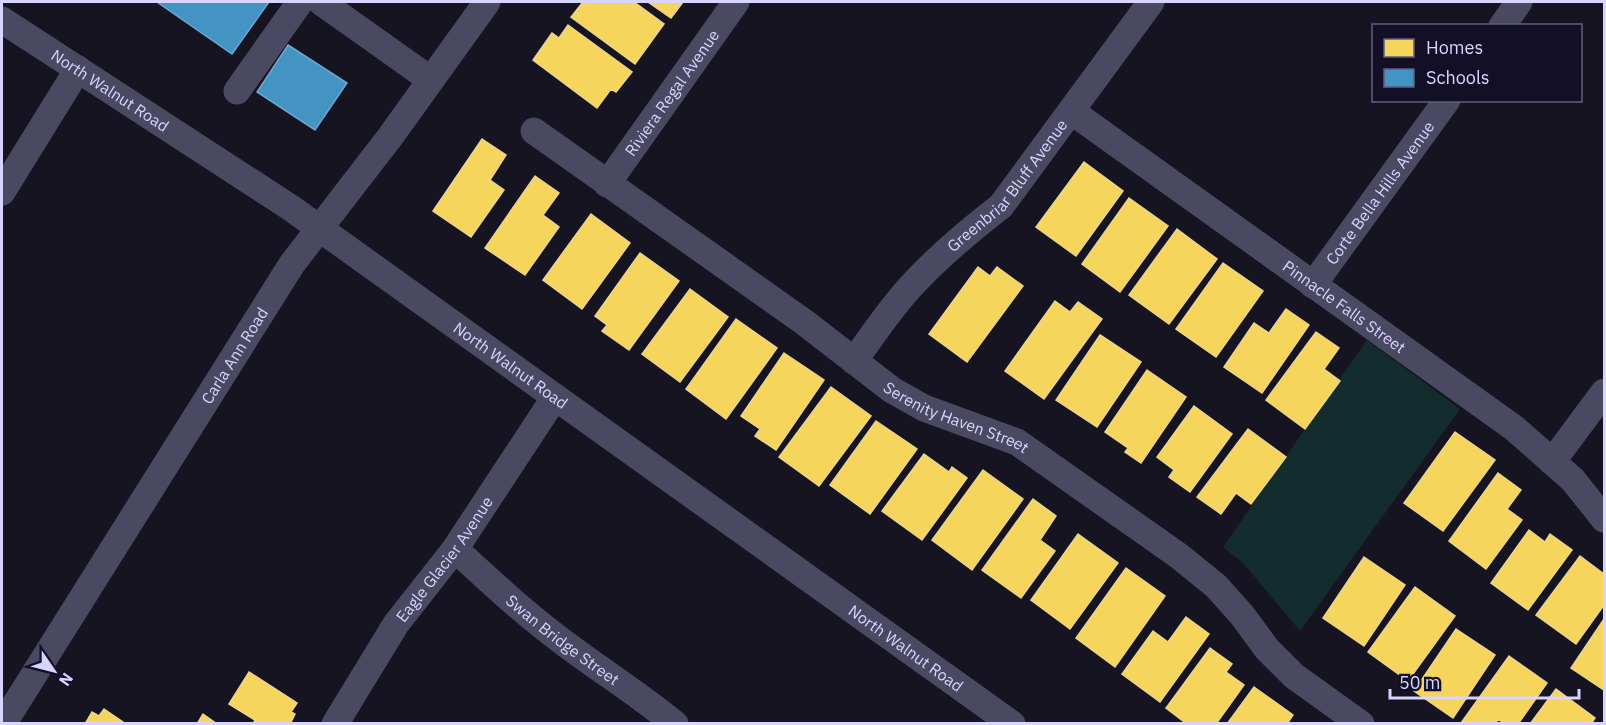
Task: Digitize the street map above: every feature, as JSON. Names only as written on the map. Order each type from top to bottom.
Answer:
[{"type":"street","points":[[237,91],[300,2]]},
{"type":"street","points":[[321,2],[431,80]]},
{"type":"street","name":"Carla Ann Road","points":[[3,723],[292,264],[487,2]]},
{"type":"street","name":"Riviera Regal Avenue","points":[[607,184],[736,2]]},
{"type":"street","name":"Greenbriar Bluff Avenue","points":[[854,362],[891,310],[914,283],[976,225],[1001,207],[1151,2]]},
{"type":"street","points":[[1503,24],[1519,2]]},
{"type":"street","name":"North Walnut Road","points":[[2,20],[319,228],[1012,723]]},
{"type":"street","points":[[2,192],[78,69]]},
{"type":"street","name":"Corte Bella Hills Avenue","points":[[1313,285],[1446,102]]},
{"type":"street","name":"Pinnacle Falls Street","points":[[1071,111],[1514,428],[1573,480],[1605,519]]},
{"type":"street","name":"Serenity Haven Street","points":[[534,131],[804,322],[892,390],[924,408],[1017,442],[1179,556],[1216,586],[1242,615],[1267,649],[1294,676],[1361,723]]},
{"type":"street","points":[[1552,462],[1605,392]]},
{"type":"street","name":"Eagle Glacier Avenue","points":[[335,723],[396,624],[455,549],[555,397]]},
{"type":"street","name":"Swan Bridge Street","points":[[455,549],[508,597],[566,644],[675,723]]},
{"type":"green space","points":[[1367,340],[1460,409],[1300,631],[1244,564],[1223,547]]},
{"type":"building: Homes","points":[[583,2],[634,2],[664,24],[635,64],[571,17]]},
{"type":"building: Homes","points":[[648,2],[683,2],[671,18]]},
{"type":"building: Homes","points":[[568,25],[632,72],[616,92],[611,89],[597,108],[533,60],[552,33],[559,38]]},
{"type":"building: Homes","points":[[482,139],[506,155],[490,180],[504,190],[471,237],[433,211]]},
{"type":"building: Homes","points":[[1084,162],[1123,191],[1076,256],[1036,227]]},
{"type":"building: Homes","points":[[535,176],[559,193],[543,215],[559,227],[525,275],[485,248]]},
{"type":"building: Homes","points":[[1129,198],[1168,226],[1120,292],[1082,264]]},
{"type":"building: Homes","points":[[591,214],[630,243],[582,309],[543,280]]},
{"type":"building: Homes","points":[[1177,229],[1217,259],[1169,324],[1129,295]]},
{"type":"building: Homes","points":[[640,253],[679,281],[629,350],[602,331],[607,325],[595,316]]},
{"type":"building: Homes","points":[[1223,263],[1263,291],[1216,357],[1176,329]]},
{"type":"building: Homes","points":[[978,267],[990,276],[997,267],[1023,286],[967,362],[929,334]]},
{"type":"building: Homes","points":[[690,289],[728,317],[680,382],[642,354]]},
{"type":"building: Homes","points":[[1055,301],[1070,312],[1078,302],[1102,319],[1044,399],[1005,371]]},
{"type":"building: Homes","points":[[1286,309],[1309,325],[1262,393],[1224,367],[1254,323],[1269,333]]},
{"type":"building: Homes","points":[[736,319],[777,348],[726,419],[686,389]]},
{"type":"building: Homes","points":[[1316,332],[1339,348],[1324,369],[1340,381],[1305,429],[1266,400]]},
{"type":"building: Homes","points":[[1100,335],[1141,362],[1097,427],[1056,400]]},
{"type":"building: Homes","points":[[784,353],[824,380],[776,450],[755,436],[760,429],[741,416]]},
{"type":"building: Homes","points":[[1147,370],[1186,397],[1141,463],[1125,452],[1128,448],[1105,432]]},
{"type":"building: Homes","points":[[831,387],[871,416],[819,486],[779,457]]},
{"type":"building: Homes","points":[[1194,406],[1232,434],[1190,492],[1169,477],[1174,470],[1157,457]]},
{"type":"building: Homes","points":[[876,421],[917,449],[870,514],[830,485]]},
{"type":"building: Homes","points":[[1248,429],[1286,457],[1251,504],[1236,493],[1221,514],[1197,497]]},
{"type":"building: Homes","points":[[1455,432],[1495,460],[1443,531],[1404,503]]},
{"type":"building: Homes","points":[[924,454],[949,472],[952,467],[967,478],[922,540],[882,511]]},
{"type":"building: Homes","points":[[983,470],[1023,499],[972,570],[932,540]]},
{"type":"building: Homes","points":[[1498,473],[1521,490],[1507,509],[1522,520],[1486,569],[1449,541]]},
{"type":"building: Homes","points":[[1033,499],[1056,516],[1040,540],[1055,551],[1021,598],[982,570]]},
{"type":"building: Homes","points":[[1529,530],[1545,542],[1550,534],[1572,550],[1528,610],[1491,583]]},
{"type":"building: Homes","points":[[1078,534],[1118,563],[1070,629],[1031,600]]},
{"type":"building: Homes","points":[[1580,556],[1604,574],[1604,605],[1576,644],[1536,615]]},
{"type":"building: Homes","points":[[1364,557],[1405,585],[1364,646],[1323,618]]},
{"type":"building: Homes","points":[[1126,568],[1165,596],[1115,667],[1076,638]]},
{"type":"building: Homes","points":[[1415,587],[1455,616],[1408,681],[1368,652]]},
{"type":"building: Homes","points":[[1186,617],[1209,634],[1160,702],[1122,674],[1153,631],[1168,642]]},
{"type":"building: Homes","points":[[1604,619],[1604,690],[1571,668]]},
{"type":"building: Homes","points":[[1456,629],[1495,655],[1453,718],[1414,691]]},
{"type":"building: Homes","points":[[1210,648],[1232,664],[1226,672],[1244,685],[1216,724],[1187,724],[1166,708]]},
{"type":"building: Homes","points":[[1509,656],[1547,683],[1518,724],[1505,724],[1498,719],[1495,724],[1461,723]]},
{"type":"building: Homes","points":[[249,672],[297,703],[291,712],[295,714],[290,724],[253,724],[255,720],[229,704]]},
{"type":"building: Homes","points":[[1254,687],[1293,715],[1287,724],[1227,724]]},
{"type":"building: Homes","points":[[1556,689],[1595,718],[1591,724],[1530,724]]},
{"type":"building: Homes","points":[[104,709],[126,724],[85,724],[92,712],[99,716]]},
{"type":"building: Homes","points":[[203,714],[217,724],[197,724]]},
{"type":"building: Schools","points":[[157,2],[269,2],[232,54]]},
{"type":"building: Schools","points":[[288,45],[347,83],[315,130],[257,92]]}]
